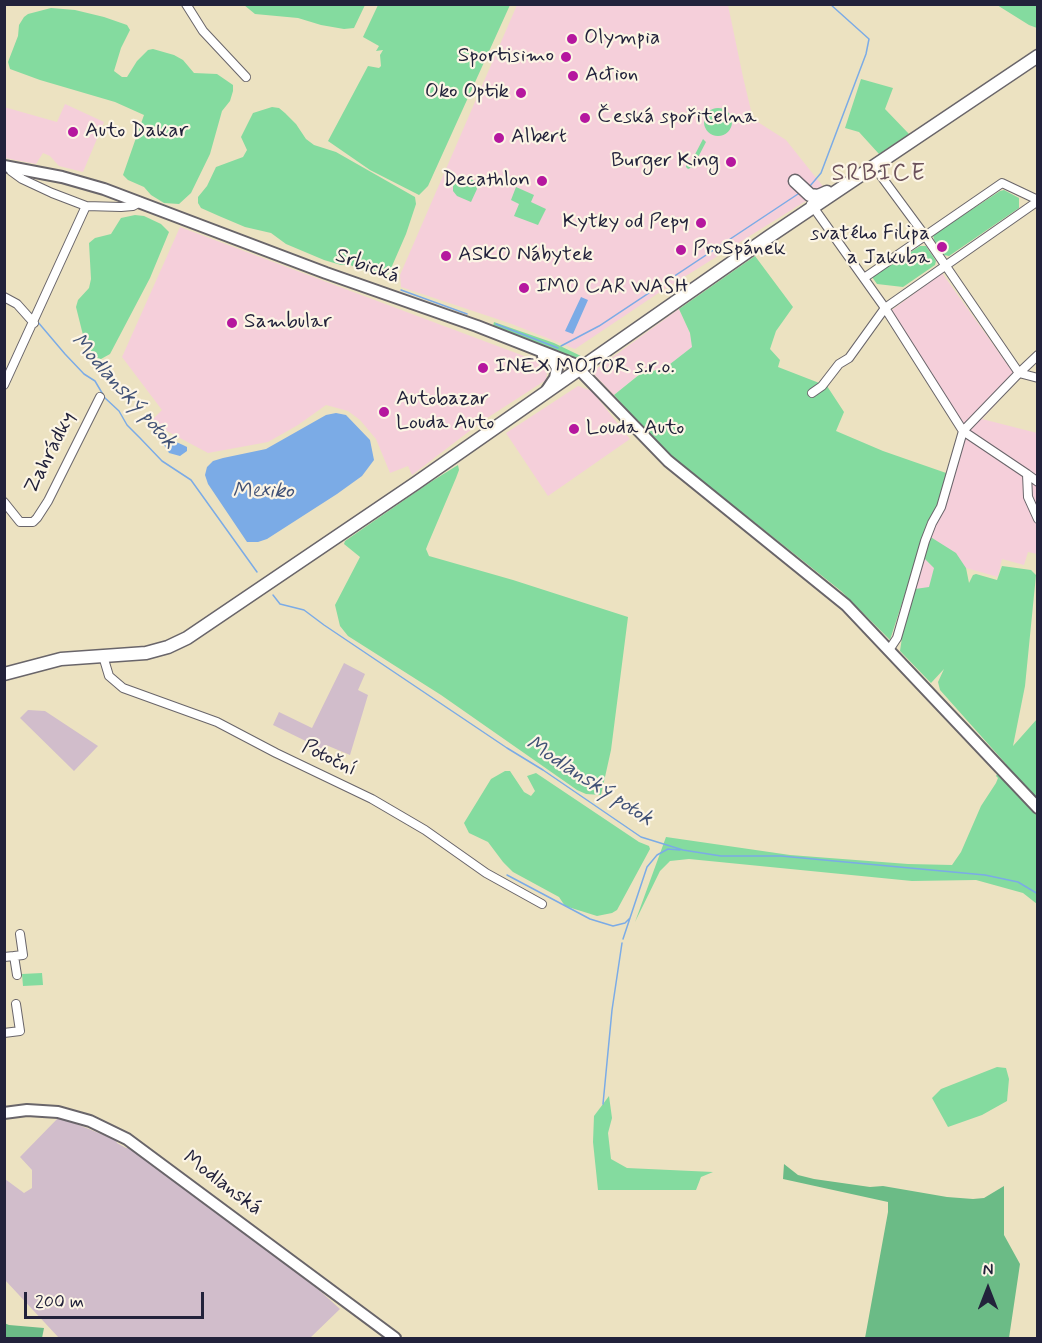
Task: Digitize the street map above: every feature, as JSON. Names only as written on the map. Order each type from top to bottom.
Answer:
[{"type":"main road","points":[[4,674],[60,659],[124,655],[159,650],[187,638],[813,207],[880,170],[1038,56]]},
{"type":"main road","points":[[795,181],[810,195],[818,196],[856,174],[880,170]]},
{"type":"street","points":[[186,4],[203,31],[246,77]]},
{"type":"street","name":"Srbická","points":[[7,166],[22,179],[86,206],[121,207],[133,206],[141,202]]},
{"type":"street","name":"Srbická","points":[[7,166],[77,181],[141,202],[326,273],[571,362],[668,460],[855,613],[1038,808]]},
{"type":"street","points":[[880,170],[1019,373],[1038,378]]},
{"type":"street","points":[[812,393],[822,386],[838,364],[849,358],[885,308],[1038,201],[1002,183],[864,278]]},
{"type":"street","points":[[803,194],[885,308],[963,431],[1038,482]]},
{"type":"street","points":[[4,385],[39,313],[86,206]]},
{"type":"street","points":[[4,297],[17,304],[34,322]]},
{"type":"street","points":[[526,344],[534,352],[548,358],[556,365],[555,378],[543,394]]},
{"type":"street","points":[[889,650],[897,638],[925,542],[941,507],[963,431],[1038,355]]},
{"type":"street","name":"Zahrádky","points":[[4,502],[20,522],[33,522],[37,518],[48,501],[100,397]]},
{"type":"street","points":[[1027,474],[1028,497],[1038,519]]},
{"type":"street","name":"Potoční","points":[[103,656],[107,673],[123,688],[217,722],[372,799],[425,830],[486,873],[542,904]]},
{"type":"street","points":[[4,957],[23,955],[20,934]]},
{"type":"street","points":[[14,956],[17,975]]},
{"type":"street","points":[[4,1033],[20,1031],[16,1004]]},
{"type":"street","name":"Modlanská","points":[[4,1113],[25,1110],[58,1112],[90,1121],[127,1139],[395,1338]]},
{"type":"shaded area","name":"Olympia","points":[[517,5],[728,5],[753,119],[786,140],[825,189],[657,294],[575,349],[509,323],[401,287],[400,275]]},
{"type":"shaded area","points":[[65,104],[104,122],[83,172],[59,166],[50,156],[43,153],[36,164],[5,158],[4,107],[57,122]]},
{"type":"shaded area","points":[[180,227],[548,365],[546,380],[484,420],[412,475],[408,466],[390,473],[376,439],[360,420],[348,411],[326,405],[298,425],[268,442],[208,453],[150,422],[162,410],[122,357]]},
{"type":"shaded area","points":[[942,273],[1015,375],[1021,377],[982,419],[1037,433],[1037,554],[1028,552],[1024,565],[1002,559],[998,577],[959,566],[950,597],[907,588],[929,520],[938,505],[960,435],[959,429],[885,315]]},
{"type":"shaded area","points":[[679,309],[690,333],[693,347],[665,368],[640,374],[614,395],[592,372]]},
{"type":"shaded area","points":[[578,386],[592,391],[630,439],[548,496],[506,433]]},
{"type":"shaded area","points":[[344,663],[365,674],[358,690],[368,695],[350,755],[326,745],[322,749],[273,725],[279,712],[312,728]]},
{"type":"shaded area","points":[[28,710],[45,711],[98,746],[74,771],[20,718]]},
{"type":"shaded area","points":[[59,1117],[116,1140],[117,1143],[144,1156],[319,1290],[340,1309],[310,1338],[59,1338],[5,1280],[5,1179],[24,1193],[32,1188],[32,1170],[20,1157]]},
{"type":"green space","points":[[244,5],[365,5],[354,28],[344,29],[298,18],[255,14]]},
{"type":"green space","points":[[378,5],[510,5],[428,186],[419,195],[370,170],[328,141],[368,66],[379,68],[381,66],[380,55],[383,50],[376,51],[379,46],[363,37]]},
{"type":"green space","points":[[997,5],[1037,5],[1037,28],[1029,25]]},
{"type":"green space","points":[[51,8],[75,10],[127,25],[130,30],[121,48],[114,71],[122,77],[127,77],[137,61],[148,50],[153,49],[183,60],[194,73],[217,74],[233,85],[230,101],[222,111],[210,154],[191,193],[179,204],[164,203],[151,195],[144,187],[128,180],[123,175],[144,115],[115,102],[10,69],[8,62],[18,36],[19,25],[24,17]]},
{"type":"green space","points":[[861,79],[893,88],[885,109],[909,134],[879,154],[859,132],[845,128]]},
{"type":"green space","points":[[272,107],[279,108],[285,113],[306,139],[314,145],[336,152],[415,197],[416,204],[406,234],[389,273],[384,277],[350,265],[324,260],[286,244],[271,233],[245,227],[201,208],[198,197],[207,186],[216,167],[243,157],[247,150],[241,137],[253,113]]},
{"type":"green space","points":[[718,108],[728,112],[732,122],[728,132],[718,136],[708,132],[704,122],[708,112]]},
{"type":"green space","points":[[703,139],[706,142],[693,167],[688,169],[686,163],[690,164]]},
{"type":"green space","points":[[460,175],[471,178],[476,183],[477,189],[471,202],[457,196],[453,191],[453,180]]},
{"type":"green space","points":[[516,187],[534,195],[531,202],[546,209],[538,225],[514,216],[519,204],[511,200]]},
{"type":"green space","points":[[1004,190],[1019,198],[1019,208],[949,256],[944,255],[933,235]]},
{"type":"green space","points":[[144,216],[161,224],[169,232],[150,278],[110,354],[101,359],[96,358],[85,343],[76,307],[78,300],[89,288],[91,279],[89,243],[95,238],[111,234],[121,218]]},
{"type":"green space","points":[[920,246],[926,246],[936,261],[935,265],[903,287],[877,284],[872,277]]},
{"type":"green space","points":[[755,256],[793,307],[776,331],[770,349],[780,360],[778,367],[827,386],[844,412],[836,431],[883,451],[949,474],[938,505],[929,520],[890,640],[841,591],[661,448],[614,395],[640,374],[665,368],[692,347],[690,333],[679,309]]},
{"type":"green space","points":[[494,322],[554,343],[583,357],[575,358],[554,350],[493,326]]},
{"type":"green space","points":[[458,465],[456,478],[426,549],[429,556],[628,617],[611,750],[601,795],[586,794],[577,790],[441,695],[348,636],[340,626],[335,605],[360,557],[344,544],[345,541]]},
{"type":"green space","points":[[929,536],[956,553],[966,568],[969,583],[976,574],[997,580],[1002,566],[1031,570],[1036,575],[1025,686],[1013,746],[1037,719],[1037,904],[1023,893],[976,880],[912,881],[689,859],[670,861],[660,871],[635,922],[666,837],[790,855],[952,865],[961,852],[981,806],[996,783],[998,778],[996,776],[1006,764],[940,690],[938,682],[944,669],[931,683],[900,651],[904,624],[915,589],[929,587],[934,568],[924,558]]},
{"type":"green space","points":[[505,771],[510,771],[524,792],[531,796],[535,791],[527,776],[536,773],[639,842],[649,846],[650,849],[617,910],[597,916],[565,906],[559,897],[513,872],[488,842],[469,833],[464,823],[491,779]]},
{"type":"green space","points":[[42,973],[43,985],[23,986],[22,974]]},
{"type":"green space","points":[[997,1067],[1006,1068],[1009,1079],[1007,1101],[982,1115],[948,1127],[932,1098],[941,1089]]},
{"type":"green space","points":[[609,1096],[612,1118],[608,1133],[611,1159],[627,1168],[713,1172],[701,1177],[696,1190],[598,1190],[593,1142],[594,1116]]},
{"type":"green space","points":[[784,1164],[798,1175],[814,1179],[870,1187],[883,1186],[947,1197],[984,1198],[1004,1186],[1004,1235],[1020,1264],[1009,1338],[865,1338],[888,1202],[783,1179]]},
{"type":"green space","points":[[4,1323],[44,1328],[42,1338],[5,1338]]},
{"type":"water","points":[[581,297],[588,300],[573,334],[565,331]]},
{"type":"water","name":"Mexiko","points":[[336,413],[346,415],[370,440],[374,460],[362,476],[337,494],[267,539],[247,542],[208,484],[205,475],[207,467],[213,461],[266,449],[326,415]]},
{"type":"water","points":[[167,438],[187,447],[187,451],[180,456],[169,453],[164,445],[164,440]]},
{"type":"waterway","points":[[810,186],[821,173],[866,54],[869,39],[830,4]]},
{"type":"waterway","points":[[561,346],[599,326],[801,192]]},
{"type":"waterway","points":[[401,290],[467,314]]},
{"type":"waterway","name":"Modlanský potok","points":[[37,321],[84,374],[95,381],[105,398],[119,411],[127,425],[162,461],[191,480],[257,572]]},
{"type":"waterway","points":[[496,324],[558,348]]},
{"type":"waterway","name":"Modlanský potok","points":[[273,595],[280,604],[304,610],[641,837],[683,850],[721,856],[781,856],[985,875],[1018,882],[1038,894]]},
{"type":"waterway","points":[[623,939],[647,867],[657,855],[668,849],[680,850]]},
{"type":"waterway","points":[[507,875],[590,919],[613,926],[625,923],[630,918]]},
{"type":"waterway","points":[[603,1104],[612,1010],[622,943]]},
{"type":"place","name":"Olympia","points":[[572,39]]},
{"type":"place","name":"Sportisimo","points":[[566,57]]},
{"type":"place","name":"Action","points":[[573,76]]},
{"type":"place","name":"Oko Optik","points":[[521,93]]},
{"type":"place","name":"Česká spořitelna","points":[[585,118]]},
{"type":"place","name":"Auto Dakar","points":[[73,132]]},
{"type":"place","name":"Albert","points":[[499,138]]},
{"type":"place","name":"Burger King","points":[[731,162]]},
{"type":"place","name":"Decathlon","points":[[542,181]]},
{"type":"place","name":"Kytky od Pepy","points":[[701,223]]},
{"type":"place","name":"svatého Filipa a Jakuba","points":[[942,247]]},
{"type":"place","name":"ProSpánek","points":[[681,250]]},
{"type":"place","name":"ASKO Nábytek","points":[[446,256]]},
{"type":"place","name":"IMO CAR WASH","points":[[524,288]]},
{"type":"place","name":"Sambular","points":[[232,323]]},
{"type":"place","name":"INEX MOTOR s.r.o.","points":[[483,368]]},
{"type":"place","name":"Autobazar Louda Auto","points":[[384,412]]},
{"type":"place","name":"Louda Auto","points":[[574,429]]},
{"type":"district","name":"SRBICE","points":[[879,175]]}]
